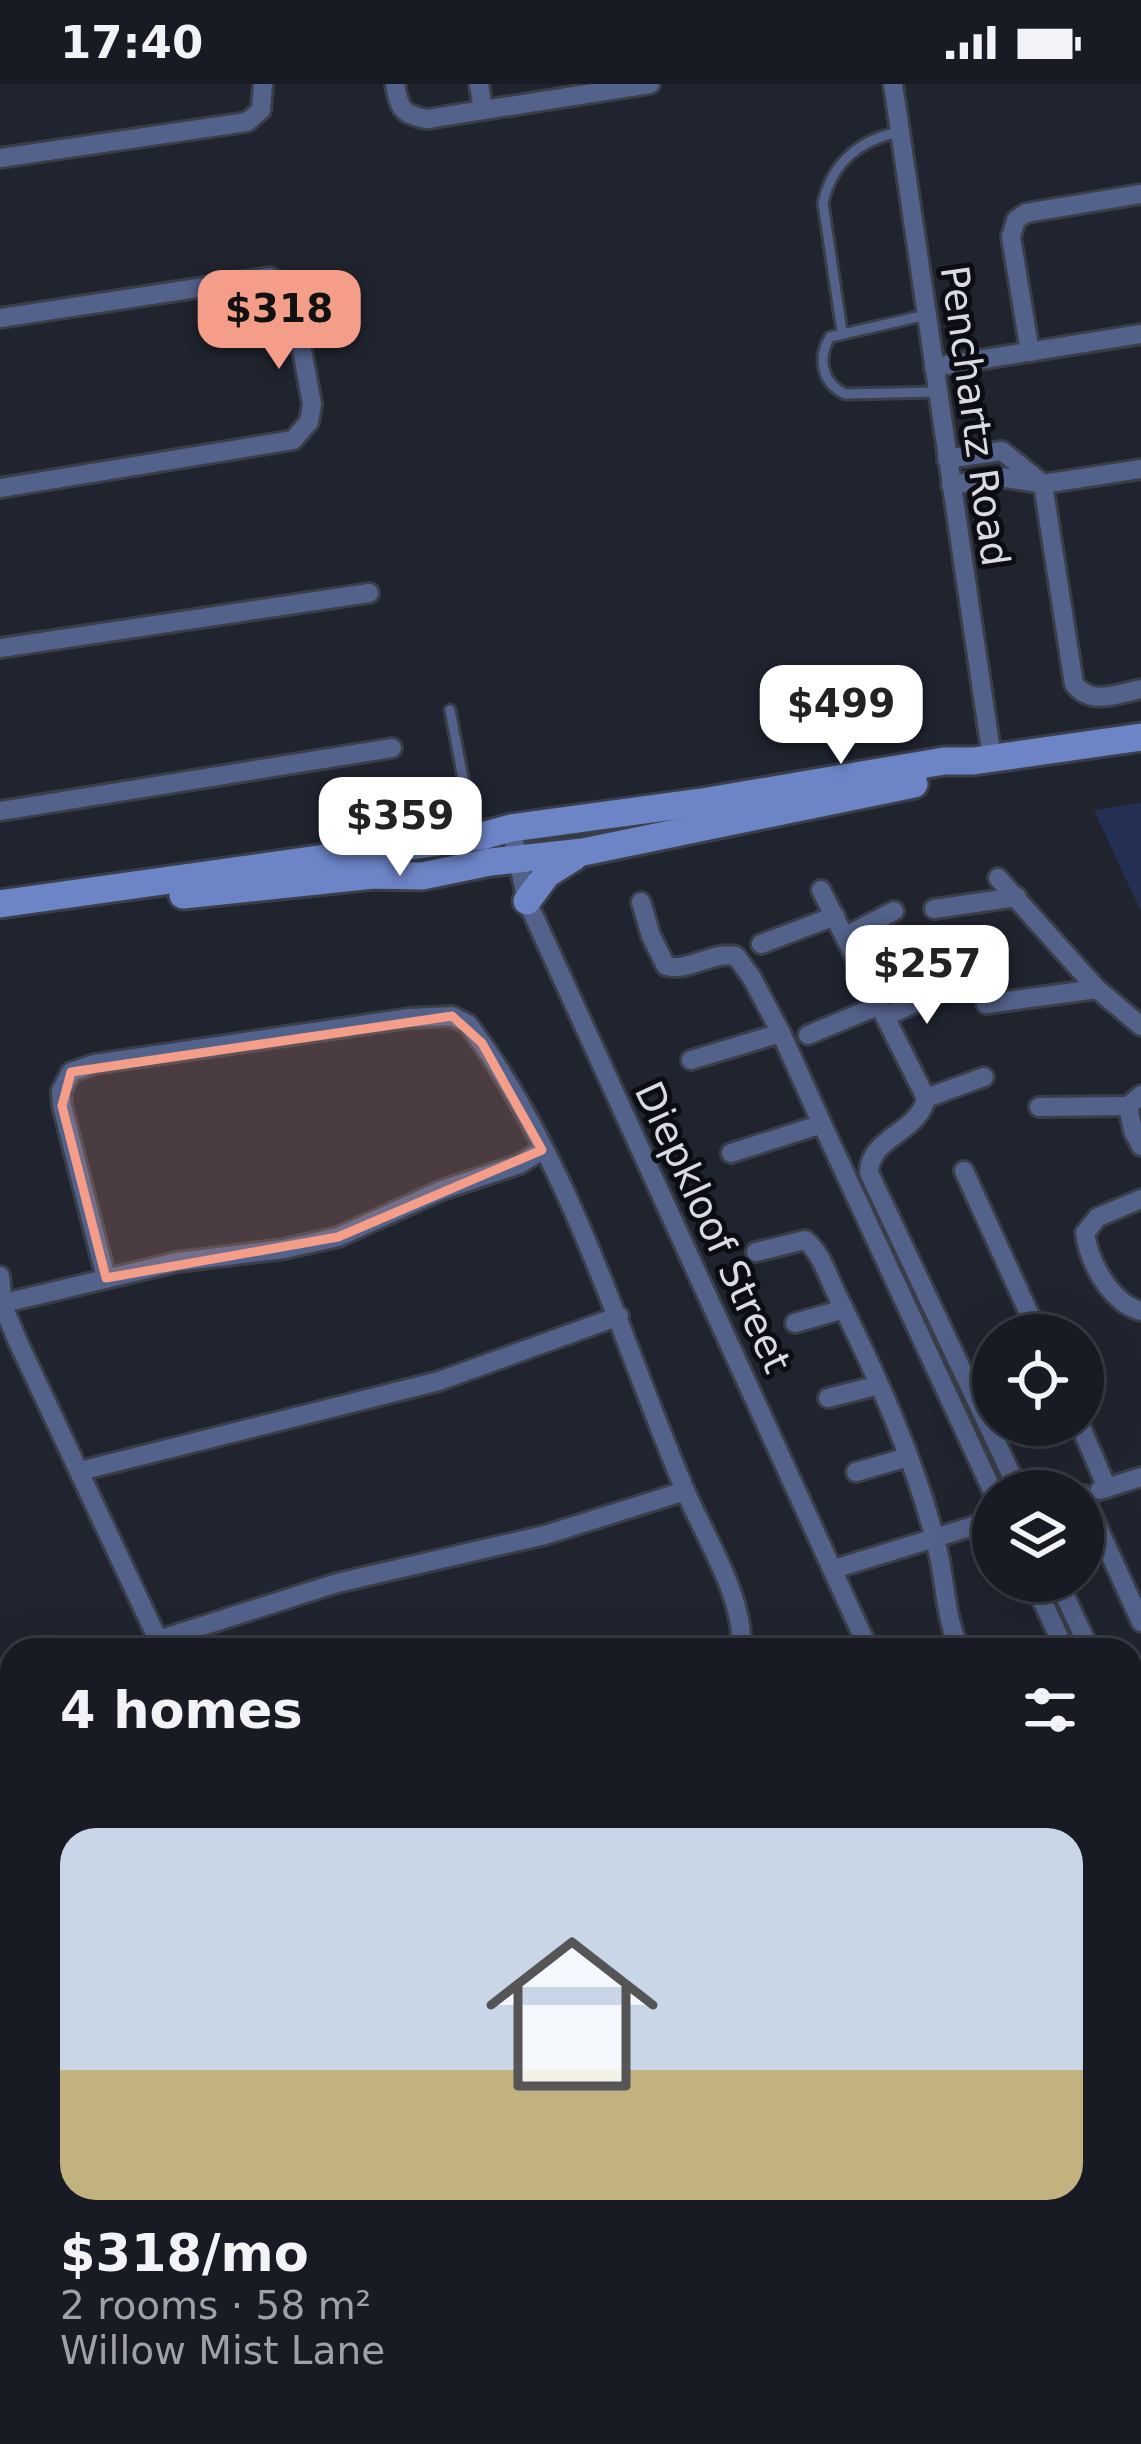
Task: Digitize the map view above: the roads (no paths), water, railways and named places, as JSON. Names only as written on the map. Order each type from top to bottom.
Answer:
[{"type":"street","points":[[0,158],[248,122],[261,110],[263,84]]},
{"type":"street","points":[[395,84],[399,108],[406,115],[427,119],[650,84]]},
{"type":"street","points":[[478,84],[483,110]]},
{"type":"street","name":"Penchartz Road","points":[[893,84],[951,485],[982,759]]},
{"type":"street","points":[[1030,352],[1011,237],[1016,220],[1026,213],[1139,200]]},
{"type":"street","points":[[0,318],[271,277],[288,286],[292,296],[312,404],[309,422],[292,440],[0,488]]},
{"type":"street","points":[[934,367],[1141,334]]},
{"type":"street","points":[[947,458],[1002,451],[1042,484],[1074,684],[1094,698],[1141,689]]},
{"type":"street","points":[[951,485],[1001,477],[1042,484],[1141,469]]},
{"type":"street","points":[[0,648],[369,592]]},
{"type":"street","points":[[0,904],[661,808],[944,761],[1141,737]]},
{"type":"street","points":[[0,811],[392,748]]},
{"type":"street","points":[[0,919],[136,899],[374,875],[422,876],[583,853],[947,776],[982,759]]},
{"type":"street","name":"Diepkloof Street","points":[[511,828],[526,901],[864,1638]]},
{"type":"street","points":[[526,901],[547,874],[583,853]]},
{"type":"street","points":[[998,878],[1097,989],[1141,1026]]},
{"type":"street","points":[[820,890],[926,1098],[916,1121],[874,1153],[869,1173],[1009,1470]]},
{"type":"street","points":[[934,908],[1017,897]]},
{"type":"street","points":[[641,902],[666,966],[678,968],[720,955],[736,956],[781,1033],[983,1470]]},
{"type":"street","points":[[847,936],[895,911]]},
{"type":"street","points":[[761,944],[835,916]]},
{"type":"street","points":[[808,1035],[946,989]]},
{"type":"street","points":[[986,1004],[1097,989]]},
{"type":"street","points":[[106,1278],[62,1106],[64,1080],[80,1068],[409,1018],[452,1016],[468,1024],[542,1150],[620,1316],[685,1491],[714,1548],[741,1638]]},
{"type":"street","points":[[691,1060],[781,1033]]},
{"type":"street","points":[[926,1098],[984,1078]]},
{"type":"street","points":[[1040,1107],[1134,1101],[1133,1131],[1141,1146]]},
{"type":"street","points":[[731,1153],[822,1124]]},
{"type":"street","points":[[2,1305],[177,1262],[338,1237],[427,1196],[520,1164],[542,1150]]},
{"type":"street","points":[[964,1171],[1029,1314]]},
{"type":"street","points":[[1141,1198],[1098,1217],[1085,1233],[1115,1298],[1141,1311]]},
{"type":"street","points":[[756,1252],[805,1240],[812,1245],[908,1456],[945,1578],[948,1624],[954,1638]]},
{"type":"street","points":[[0,1276],[2,1305],[158,1638]]},
{"type":"street","points":[[795,1323],[844,1309]]},
{"type":"street","points":[[80,1471],[439,1381],[620,1316]]},
{"type":"street","points":[[828,1398],[879,1385]]},
{"type":"street","points":[[1089,1446],[1107,1488]]},
{"type":"street","points":[[856,1472],[908,1456]]},
{"type":"street","points":[[1104,1489],[1141,1477]]},
{"type":"street","points":[[181,1638],[338,1582],[545,1534],[685,1491]]},
{"type":"street","points":[[834,1569],[972,1526]]},
{"type":"street","points":[[1104,1541],[1141,1622]]},
{"type":"street","points":[[1043,1602],[1059,1638]]},
{"type":"street","points":[[1068,1602],[1084,1638]]},
{"type":"lane","points":[[842,332],[826,191],[833,174],[861,145],[872,137],[900,132]]},
{"type":"lane","points":[[926,315],[830,337],[823,359],[829,382],[837,391],[862,397],[938,392]]},
{"type":"lane","points":[[450,710],[474,836]]}]
